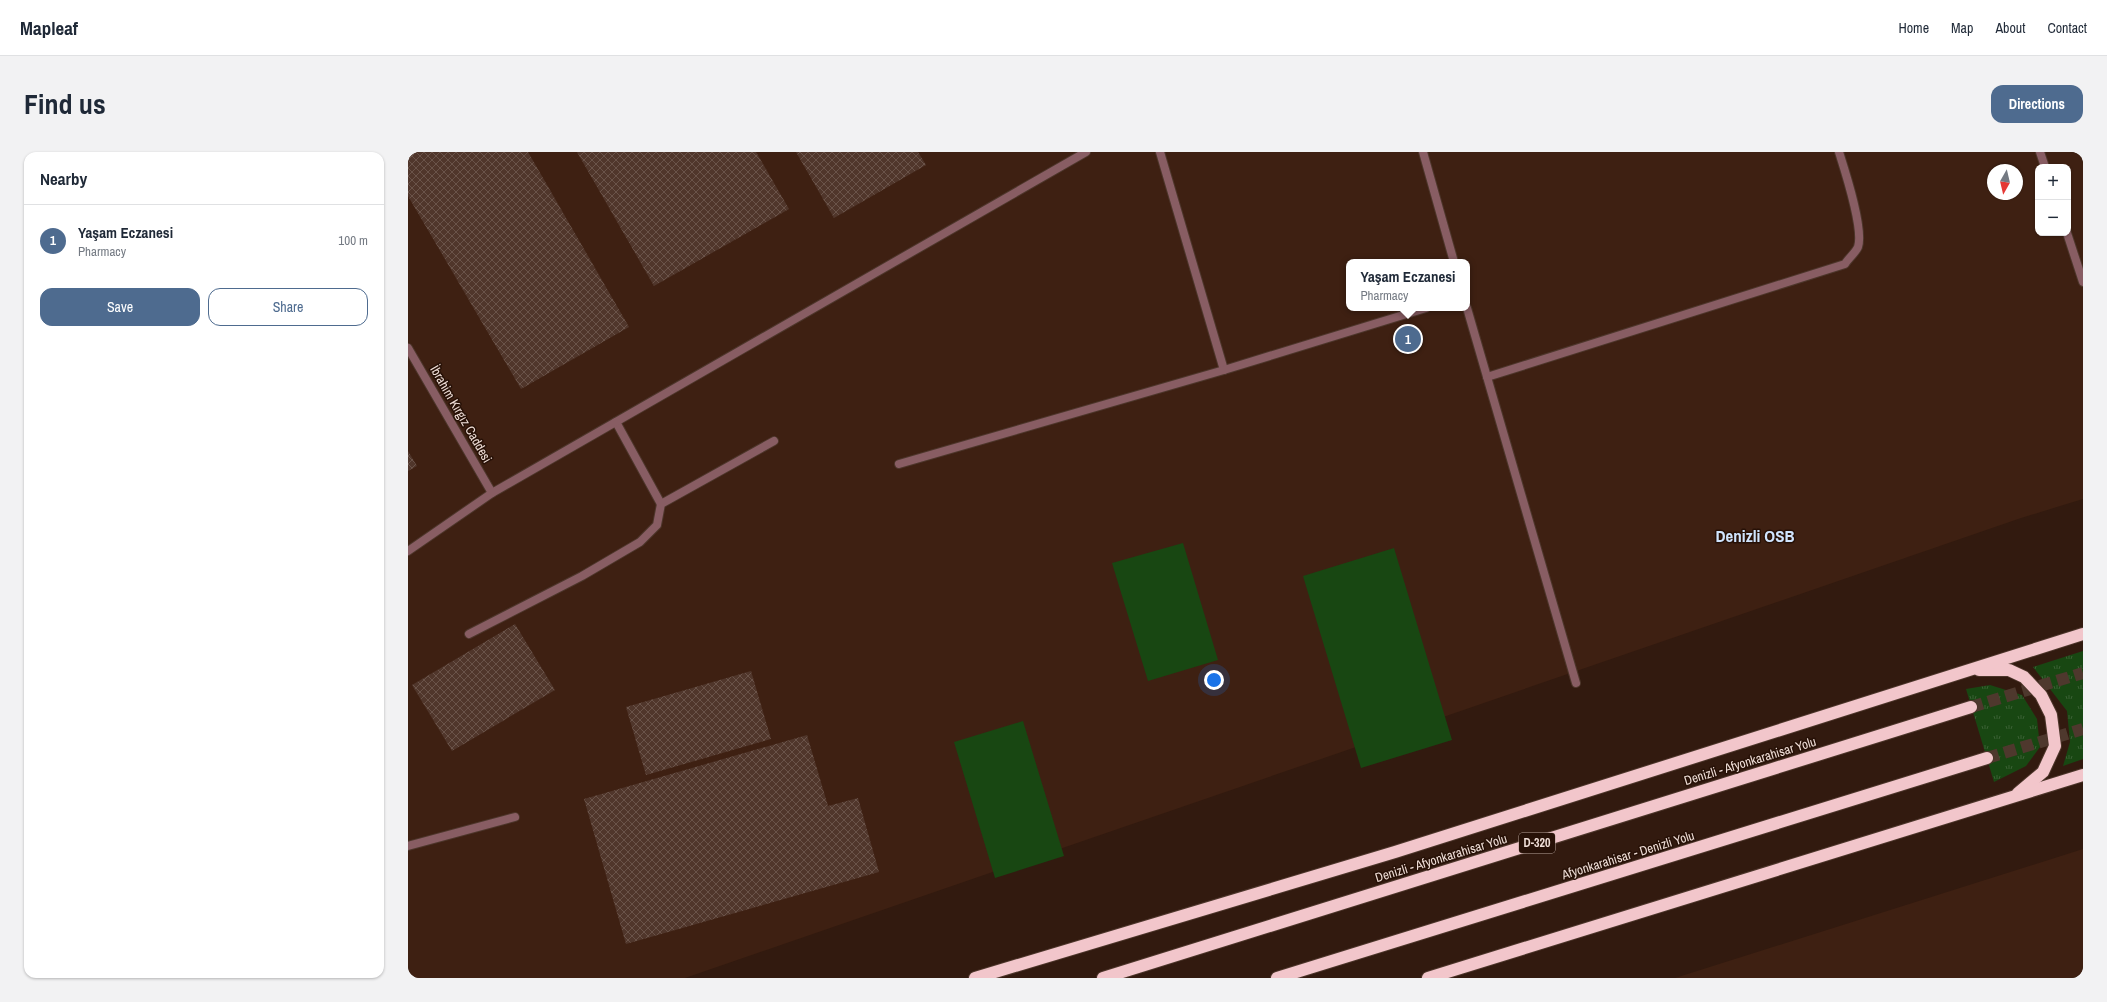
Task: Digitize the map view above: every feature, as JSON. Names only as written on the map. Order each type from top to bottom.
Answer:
[{"type":"highway","points":[[975,978],[1395,852],[2083,634]]},
{"type":"highway","points":[[1967,670],[2010,670],[2024,677],[2041,695],[2051,715],[2055,746],[2043,772],[2014,796]]},
{"type":"highway","name":"Denizli - Afyonkarahisar Yolu","points":[[1103,978],[1971,707]]},
{"type":"highway","name":"Afyonkarahisar - Denizli Yolu","points":[[1277,978],[1987,758]]},
{"type":"highway","points":[[1428,978],[2083,775]]},
{"type":"street","points":[[408,551],[492,493],[1086,152]]},
{"type":"street","points":[[1160,152],[1224,370]]},
{"type":"street","points":[[1423,152],[1453,259]]},
{"type":"street","points":[[1487,377],[1845,264],[1858,247],[1858,229],[1854,204],[1839,152]]},
{"type":"street","points":[[2040,152],[2044,164]]},
{"type":"street","points":[[2068,236],[2083,282]]},
{"type":"street","points":[[899,464],[1224,370],[1416,311]]},
{"type":"street","points":[[1468,311],[1576,683]]},
{"type":"street","name":"İbrahim Kırgız Caddesi","points":[[408,348],[492,493]]},
{"type":"street","points":[[469,634],[582,576],[640,542],[657,525],[661,504],[616,422]]},
{"type":"street","points":[[661,504],[774,441]]},
{"type":"street","points":[[408,846],[515,817]]},
{"type":"shaded area","points":[[408,152],[2083,152],[2083,499],[2021,518],[685,978],[408,978]]},
{"type":"shaded area","points":[[2083,849],[2083,978],[1675,978]]},
{"type":"green space","points":[[1183,543],[1218,660],[1148,681],[1112,563]]},
{"type":"green space","points":[[1394,548],[1452,740],[1361,768],[1303,576]]},
{"type":"green space","points":[[2083,651],[2083,759],[2063,766],[2070,742],[2067,711],[2033,667]]},
{"type":"green space","points":[[1990,685],[2022,695],[2037,719],[2040,747],[2026,766],[1994,782],[1966,689]]},
{"type":"green space","points":[[1023,721],[1064,856],[995,878],[954,742]]},
{"type":"building","points":[[408,152],[528,152],[629,327],[521,389],[408,196]]},
{"type":"building","points":[[577,152],[756,152],[789,209],[654,286]]},
{"type":"building","points":[[796,152],[918,152],[926,165],[834,218]]},
{"type":"building","points":[[408,451],[417,466],[408,471]]},
{"type":"building","points":[[515,624],[555,690],[452,751],[412,685]]},
{"type":"building","points":[[751,671],[771,739],[646,775],[626,707]]},
{"type":"building","points":[[807,735],[828,806],[858,798],[879,872],[626,944],[584,799]]},
{"type":"tunnel","points":[[1971,707],[2083,673]]},
{"type":"tunnel","points":[[1987,758],[2083,729]]},
{"type":"place","name":"Yaşam Eczanesi","points":[[1408,339]]},
{"type":"district","name":"Denizli OSB","points":[[1755,535]]}]
